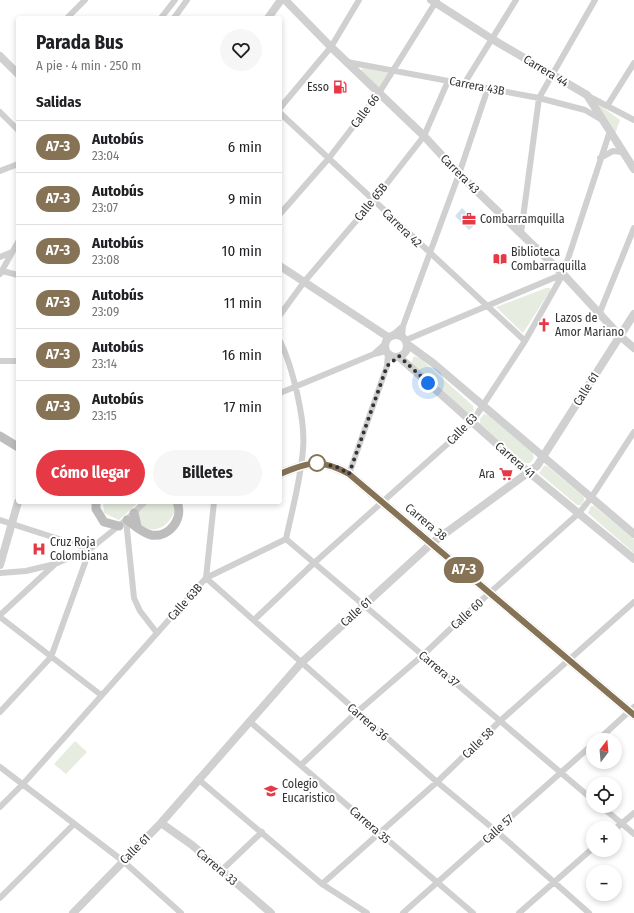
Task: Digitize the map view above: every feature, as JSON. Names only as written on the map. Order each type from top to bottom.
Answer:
[{"type":"main road","points":[[0,436],[16,447]]},
{"type":"main road","name":"Carrera 38","points":[[282,473],[301,465],[323,463],[335,466],[349,474],[570,660],[633,711]]},
{"type":"main road","points":[[96,504],[96,509],[99,516],[104,522],[124,522],[137,526],[151,535],[163,534],[177,522],[177,504]]},
{"type":"main road","points":[[134,513],[137,526]]},
{"type":"street","points":[[69,16],[85,0]]},
{"type":"street","points":[[163,16],[175,0]]},
{"type":"street","points":[[177,16],[187,0]]},
{"type":"street","points":[[269,16],[281,0]]},
{"type":"street","name":"Carrera 43","points":[[285,0],[330,47],[348,62],[424,136],[459,174],[563,274],[600,312],[620,336],[634,348]]},
{"type":"street","points":[[282,106],[330,47],[359,0]]},
{"type":"street","points":[[464,84],[516,0]]},
{"type":"street","points":[[521,233],[539,98],[595,0]]},
{"type":"street","name":"Carrera 44","points":[[435,1],[492,39],[586,95],[634,169]]},
{"type":"street","name":"Calle 66","points":[[282,212],[329,158],[379,93],[435,1]]},
{"type":"street","points":[[168,10],[174,16]]},
{"type":"street","points":[[0,56],[16,69]]},
{"type":"street","name":"Carrera 43B","points":[[348,62],[539,98],[585,110],[604,121]]},
{"type":"street","points":[[607,106],[634,63]]},
{"type":"street","name":"Calle 65B","points":[[282,312],[304,282],[374,200],[424,136],[448,81]]},
{"type":"street","points":[[282,392],[374,354],[388,344],[403,326],[459,174],[488,88]]},
{"type":"street","points":[[586,95],[634,120]]},
{"type":"street","points":[[0,112],[16,128]]},
{"type":"street","name":"Carrera 42","points":[[282,115],[525,341]]},
{"type":"street","name":"Calle 63","points":[[254,620],[314,563],[472,422],[525,341],[563,274],[610,131]]},
{"type":"street","points":[[600,158],[613,151],[622,152]]},
{"type":"street","points":[[0,170],[16,165]]},
{"type":"street","points":[[600,312],[634,228]]},
{"type":"street","points":[[2,271],[16,245]]},
{"type":"street","points":[[0,257],[12,252]]},
{"type":"street","points":[[0,261],[2,271]]},
{"type":"street","points":[[282,267],[388,344],[398,357]]},
{"type":"street","points":[[2,271],[16,274]]},
{"type":"street","points":[[388,344],[405,340],[488,307],[563,274]]},
{"type":"street","name":"Calle 61","points":[[73,913],[161,823],[301,663],[432,543],[530,473],[543,458],[634,314]]},
{"type":"street","points":[[387,366],[406,350],[403,326]]},
{"type":"street","name":"Carrera 41","points":[[405,340],[482,407],[633,531]]},
{"type":"street","points":[[349,474],[387,366],[388,344]]},
{"type":"street","points":[[282,345],[295,386],[303,439],[301,465],[286,539]]},
{"type":"street","name":"Carrera 41","points":[[398,357],[530,473],[634,559]]},
{"type":"street","points":[[0,361],[16,361]]},
{"type":"street","name":"Calle 60","points":[[302,764],[357,712],[423,655],[579,513],[591,498],[634,432]]},
{"type":"street","points":[[0,565],[17,504]]},
{"type":"street","points":[[0,573],[26,571],[55,564],[90,549],[124,522],[143,504]]},
{"type":"street","points":[[206,578],[214,504]]},
{"type":"street","points":[[0,520],[90,549]]},
{"type":"street","points":[[124,522],[134,598],[140,611],[157,633]]},
{"type":"street","name":"Carrera 37","points":[[286,539],[586,794]]},
{"type":"street","name":"Calle 63B","points":[[0,807],[23,784],[206,578],[286,539]]},
{"type":"street","points":[[0,712],[51,657],[90,549]]},
{"type":"street","points":[[55,564],[0,616],[101,695]]},
{"type":"street","name":"Carrera 36","points":[[206,578],[437,782],[496,831],[553,883],[589,913]]},
{"type":"street","name":"Calle 58","points":[[322,884],[380,834],[437,782],[500,721],[634,602]]},
{"type":"street","points":[[606,733],[633,711]]},
{"type":"street","name":"Carrera 35","points":[[249,721],[302,764],[380,834],[473,913]]},
{"type":"street","name":"Calle 57","points":[[404,913],[586,750]]},
{"type":"street","points":[[0,766],[123,861],[181,913]]},
{"type":"street","points":[[198,779],[322,884],[368,913]]},
{"type":"street","points":[[622,822],[634,812]]},
{"type":"street","points":[[609,813],[619,821]]},
{"type":"street","name":"Carrera 33","points":[[161,823],[222,870],[272,913]]},
{"type":"street","points":[[0,898],[74,824]]},
{"type":"street","points":[[622,824],[634,834]]},
{"type":"street","points":[[222,870],[262,832]]},
{"type":"street","points":[[520,913],[586,854]]},
{"type":"shaded area","points":[[363,68],[388,73],[379,88],[361,71]]},
{"type":"shaded area","points":[[597,103],[620,120],[615,134]]},
{"type":"shaded area","points":[[546,288],[550,288],[550,291],[523,333],[496,307]]},
{"type":"shaded area","points":[[414,356],[421,359],[473,406],[474,410],[471,413],[467,413],[411,363]]},
{"type":"shaded area","points":[[484,414],[488,415],[532,452],[534,458],[530,463],[525,463],[480,424],[480,419]]},
{"type":"shaded area","points":[[544,466],[547,466],[584,497],[584,501],[581,505],[577,505],[539,473]]},
{"type":"shaded area","points":[[103,504],[137,504],[119,520],[104,513]]},
{"type":"shaded area","points":[[148,504],[172,504],[175,505],[176,508],[166,525],[155,529],[143,527],[137,522],[138,512]]},
{"type":"shaded area","points":[[591,506],[594,506],[634,539],[634,553],[588,513]]},
{"type":"shaded area","points":[[75,741],[87,752],[66,774],[54,764]]},
{"type":"water","points":[[462,208],[477,223],[469,230],[455,216]]},
{"type":"bus line","name":"A7-3","points":[[282,473],[301,465],[323,463],[335,466],[349,474],[384,502],[634,715]]},
{"type":"place","name":"Esso","points":[[340,87]]},
{"type":"place","name":"Combarramquilla","points":[[469,219]]},
{"type":"place","name":"Biblioteca Combarraquilla","points":[[500,259]]},
{"type":"place","name":"Lazos de Amor Mariano","points":[[544,325]]},
{"type":"place","name":"Ara","points":[[506,474]]},
{"type":"place","name":"Cruz Roja Colombiana","points":[[39,549]]},
{"type":"place","name":"Colegio Eucaristico","points":[[271,791]]},
{"type":"route","points":[[317,463],[313,463],[323,463],[335,466],[349,474],[387,366],[396,357],[399,356],[428,383]]}]
